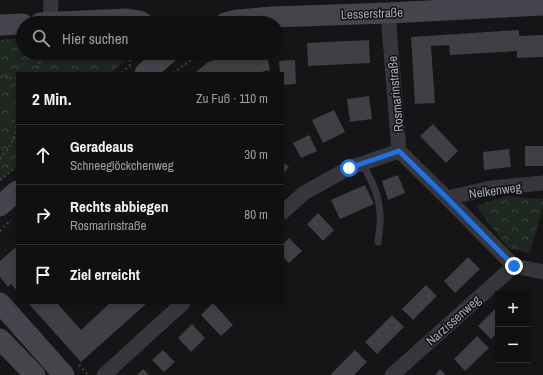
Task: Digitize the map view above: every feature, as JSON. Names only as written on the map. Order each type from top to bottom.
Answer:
[{"type":"main road","name":"Lesserstraße","points":[[284,17],[388,12],[485,4],[543,5]]},
{"type":"main road","points":[[0,25],[16,24]]},
{"type":"main road","points":[[6,213],[16,193]]},
{"type":"main road","points":[[0,303],[64,375]]},
{"type":"main road","points":[[0,339],[35,375]]},
{"type":"street","points":[[50,16],[51,0]]},
{"type":"street","name":"Rosmarinstraße","points":[[388,12],[399,151],[514,266]]},
{"type":"street","points":[[284,211],[304,193],[349,168],[399,151]]},
{"type":"street","name":"Nelkenweg","points":[[447,198],[490,188],[543,183]]},
{"type":"street","points":[[514,266],[543,272]]},
{"type":"street","name":"Narzissenweg","points":[[392,375],[514,266]]},
{"type":"street","points":[[104,375],[182,304]]},
{"type":"lane","points":[[362,163],[378,196],[381,215],[378,242]]},
{"type":"path","points":[[36,72],[41,60]]},
{"type":"path","points":[[123,72],[130,65],[130,60]]},
{"type":"path","points":[[0,77],[16,78]]},
{"type":"path","points":[[0,159],[11,145],[16,129]]},
{"type":"path","points":[[0,180],[16,167]]},
{"type":"path","points":[[0,230],[6,213]]},
{"type":"green space","points":[[16,39],[16,60],[125,60],[113,72],[16,72],[16,166],[0,181],[0,40]]},
{"type":"green space","points":[[505,196],[543,199],[543,207],[530,253],[508,248],[476,206]]},
{"type":"building","points":[[519,30],[519,36],[543,35],[543,57],[517,58],[517,51],[450,55],[449,45],[431,46],[435,103],[415,104],[411,37]]},
{"type":"building","points":[[369,40],[370,63],[308,66],[307,43]]},
{"type":"building","points":[[214,60],[268,60],[270,70],[261,72],[196,72],[208,62]]},
{"type":"building","points":[[295,60],[296,84],[284,85],[284,72],[280,72],[279,61]]},
{"type":"building","points":[[369,96],[372,119],[350,122],[347,99]]},
{"type":"building","points":[[334,110],[345,132],[323,143],[312,120]]},
{"type":"building","points":[[433,124],[458,151],[446,163],[420,136]]},
{"type":"building","points":[[309,135],[317,151],[301,158],[293,143]]},
{"type":"building","points":[[525,146],[543,146],[543,166],[525,166]]},
{"type":"building","points":[[509,149],[511,167],[484,170],[483,152]]},
{"type":"building","points":[[284,163],[289,167],[284,172]]},
{"type":"building","points":[[398,175],[405,193],[388,200],[382,181]]},
{"type":"building","points":[[365,185],[374,204],[340,219],[331,200]]},
{"type":"building","points":[[318,213],[334,230],[323,241],[307,224]]},
{"type":"building","points":[[289,238],[302,251],[289,263],[284,258],[284,243]]},
{"type":"building","points":[[16,247],[16,290],[11,284],[8,287],[0,277],[0,261]]},
{"type":"building","points":[[468,257],[480,269],[455,293],[444,281]]},
{"type":"building","points":[[426,285],[437,296],[413,320],[402,309]]},
{"type":"building","points":[[29,304],[58,304],[81,330],[109,304],[146,304],[81,362]]},
{"type":"building","points":[[212,304],[214,304],[233,325],[221,336],[201,315]]},
{"type":"building","points":[[495,309],[495,335],[491,339],[478,326]]},
{"type":"building","points":[[392,315],[404,327],[377,354],[365,342]]},
{"type":"building","points":[[192,324],[205,338],[191,352],[178,338]]},
{"type":"building","points":[[477,336],[489,348],[465,371],[454,359]]},
{"type":"building","points":[[163,350],[175,362],[164,372],[152,360]]},
{"type":"building","points":[[355,350],[367,362],[354,375],[330,375]]},
{"type":"building","points":[[143,369],[149,375],[137,375]]},
{"type":"building","points":[[440,369],[446,375],[435,375]]},
{"type":"route","points":[[349,168],[399,151],[514,266]]}]
